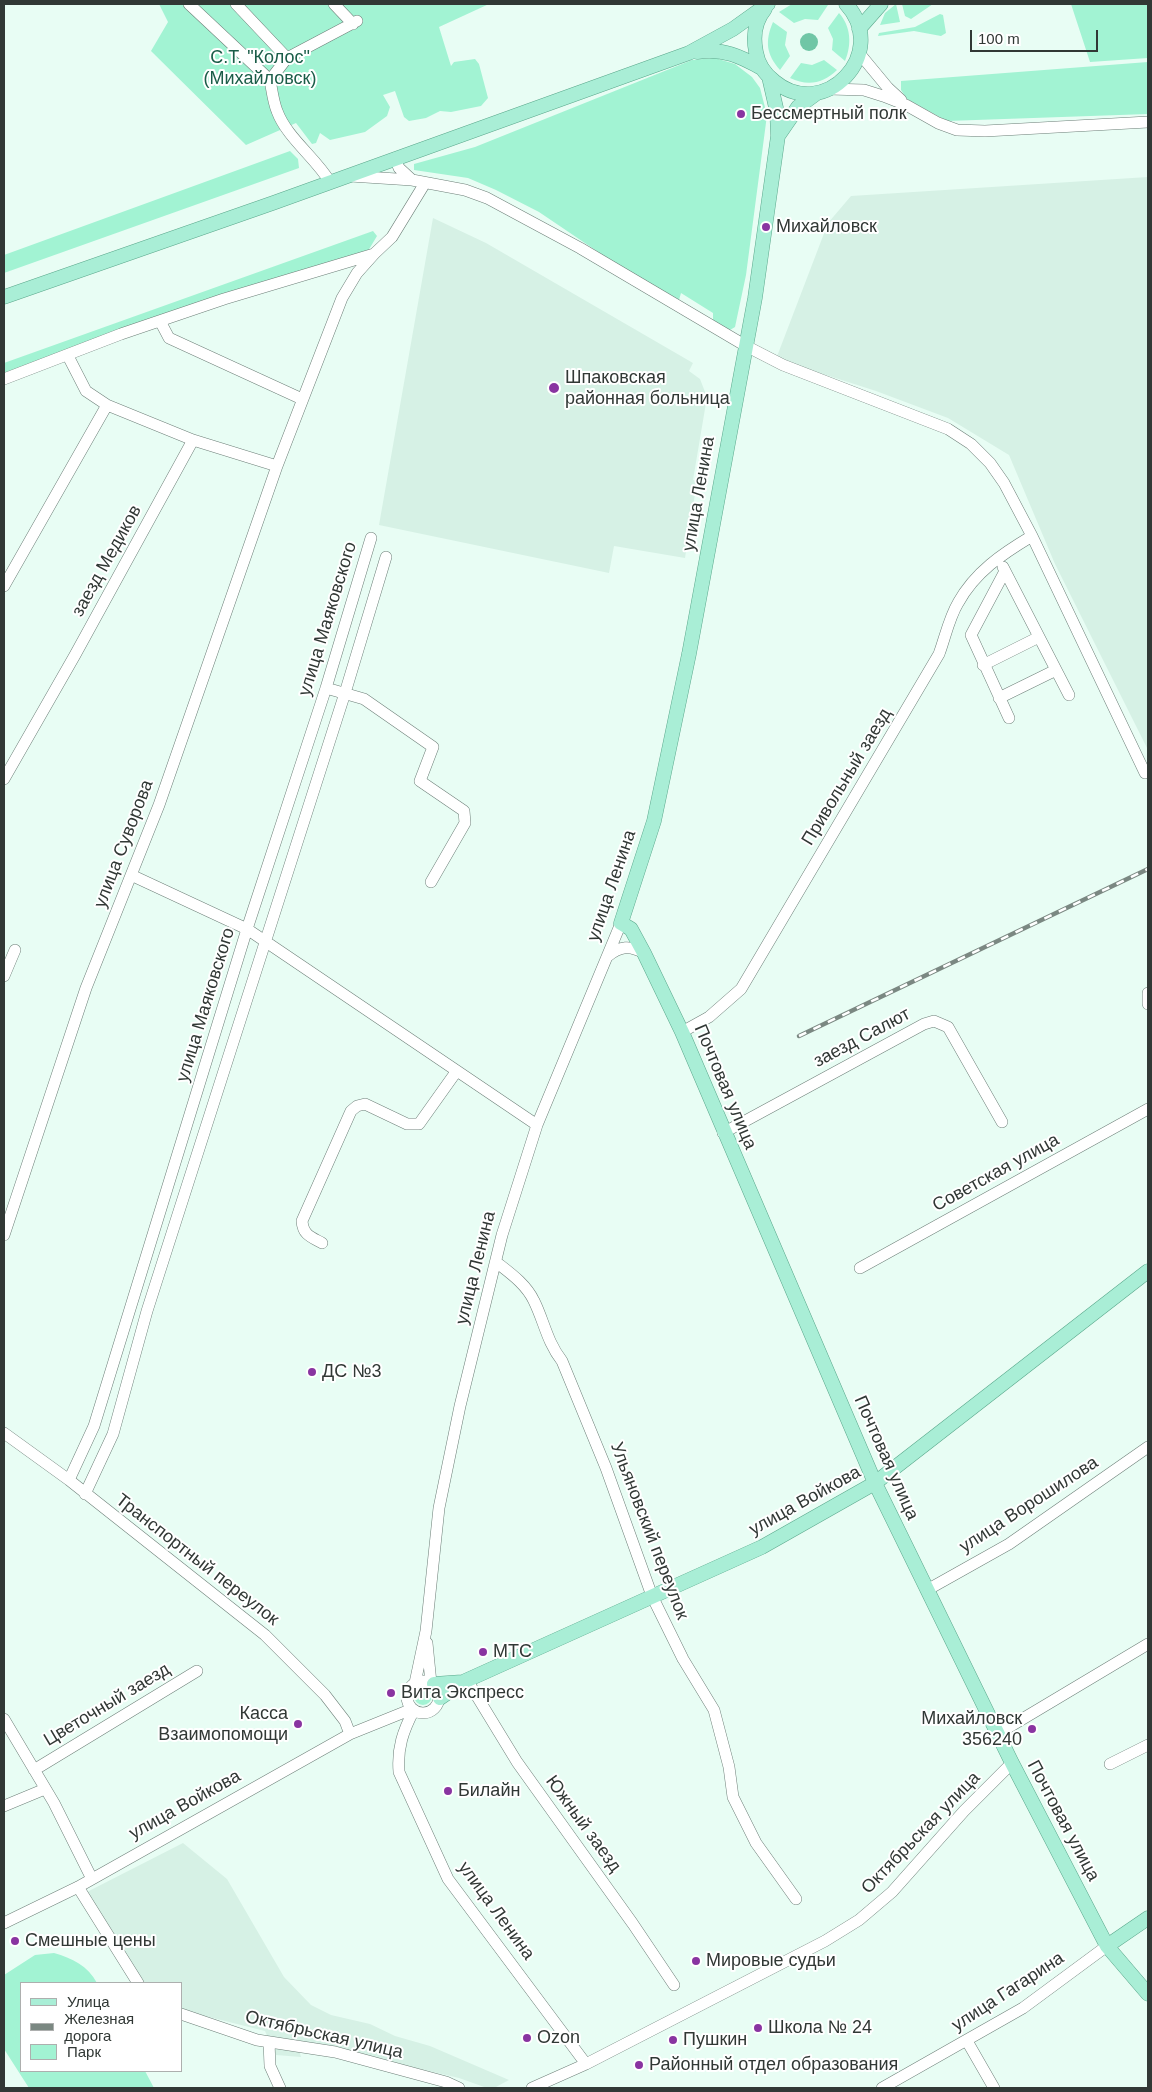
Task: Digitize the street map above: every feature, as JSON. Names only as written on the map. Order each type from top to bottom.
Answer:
[{"type":"main road","points":[[4,297],[689,53],[733,29],[769,4]]},
{"type":"main road","points":[[769,4],[756,26],[754,40],[756,55],[766,73],[775,102],[778,136]]},
{"type":"main road","points":[[778,136],[798,107],[851,72],[859,54],[860,29],[856,18],[846,4]]},
{"type":"main road","points":[[860,29],[881,4]]},
{"type":"main road","points":[[689,53],[714,50],[731,52],[791,91],[823,91]]},
{"type":"main road","name":"улица Ленина","points":[[621,923],[654,821],[689,654],[746,346],[778,136]]},
{"type":"main road","name":"Почтовая улица","points":[[621,923],[631,929],[682,1032],[723,1133],[875,1483],[1012,1763],[1107,1946],[1148,1994]]},
{"type":"main road","name":"улица Войкова","points":[[440,1698],[466,1681],[762,1547],[875,1483],[1148,1271]]},
{"type":"main road","name":"улица Войкова","points":[[432,1684],[466,1681]]},
{"type":"main road","name":"улица Гагарина","points":[[1107,1946],[1148,1918]]},
{"type":"street","points":[[189,4],[270,80],[277,112],[292,134],[320,166],[330,182]]},
{"type":"street","points":[[236,4],[287,58]]},
{"type":"street","points":[[270,80],[287,58],[355,23],[334,4]]},
{"type":"street","points":[[859,54],[888,88],[906,105]]},
{"type":"street","points":[[823,91],[864,90],[906,105],[938,123],[958,130],[995,131],[1148,122]]},
{"type":"street","points":[[395,158],[400,168],[412,180]]},
{"type":"street","points":[[347,176],[425,182],[465,190],[504,206],[580,248],[746,346],[783,365],[948,429],[971,444],[990,463],[1004,482],[1032,536],[1145,773]]},
{"type":"street","name":"улица Суворова","points":[[4,1235],[86,988],[159,805],[277,466],[342,298],[357,273],[392,238],[425,182]]},
{"type":"street","points":[[4,379],[160,321],[330,266],[374,254]]},
{"type":"street","points":[[160,321],[169,338],[302,399]]},
{"type":"street","points":[[68,356],[86,391],[107,405],[194,440],[277,466]]},
{"type":"street","points":[[4,586],[107,405]]},
{"type":"street","name":"заезд Медиков","points":[[4,779],[194,440]]},
{"type":"street","name":"Привольный заезд","points":[[682,1032],[709,1016],[741,988],[939,654],[957,604],[974,579],[998,557],[1032,536]]},
{"type":"street","name":"улица Маяковского","points":[[69,1480],[94,1426],[247,929],[326,688],[371,538]]},
{"type":"street","name":"улица Маяковского","points":[[85,1494],[113,1434],[147,1311],[345,693],[386,557]]},
{"type":"street","points":[[998,557],[1069,695]]},
{"type":"street","points":[[1005,571],[971,636],[1008,718]]},
{"type":"street","points":[[983,665],[1039,637]]},
{"type":"street","points":[[999,698],[1056,670]]},
{"type":"street","points":[[326,688],[364,700],[386,713],[433,747],[420,781],[464,811],[466,816],[465,823],[431,882]]},
{"type":"street","points":[[131,875],[247,929],[537,1125]]},
{"type":"street","name":"улица Ленина","points":[[415,1683],[426,1631],[439,1508],[460,1406],[502,1235],[537,1125],[621,923]]},
{"type":"street","points":[[608,956],[614,950],[628,947],[644,953]]},
{"type":"street","points":[[4,976],[15,950]]},
{"type":"street","points":[[1148,993],[1148,1004]]},
{"type":"street","name":"заезд Салют","points":[[723,1133],[924,1024],[934,1021],[948,1026],[1002,1122]]},
{"type":"street","points":[[322,1243],[307,1236],[302,1221],[351,1111],[357,1106],[365,1104],[407,1124],[419,1124],[456,1072]]},
{"type":"street","name":"Советская улица","points":[[860,1268],[1148,1109]]},
{"type":"street","name":"Ульяновский переулок","points":[[496,1262],[517,1278],[534,1300],[552,1349],[562,1361],[606,1468],[652,1596],[682,1659],[714,1710],[729,1767],[733,1797],[756,1843],[796,1899]]},
{"type":"street","name":"Транспортный переулок","points":[[4,1432],[69,1480],[265,1634],[325,1695],[345,1721],[350,1734]]},
{"type":"street","name":"улица Ворошилова","points":[[927,1590],[1009,1544],[1148,1447]]},
{"type":"street","name":"улица Ленина","points":[[426,1631],[432,1684]]},
{"type":"street","points":[[998,1733],[1148,1644]]},
{"type":"street","name":"Цветочный заезд","points":[[34,1770],[197,1671]]},
{"type":"street","points":[[423,1681],[432,1684],[440,1698],[438,1704],[432,1711],[421,1713],[413,1710],[407,1697],[411,1686],[423,1681]]},
{"type":"street","name":"Южный заезд","points":[[466,1681],[517,1762],[633,1924],[674,1986]]},
{"type":"street","name":"улица Войкова","points":[[386,1720],[407,1697]]},
{"type":"street","name":"улица Ленина","points":[[413,1710],[401,1738],[398,1755],[399,1772],[448,1879],[586,2064]]},
{"type":"street","name":"улица Войкова","points":[[4,1923],[78,1887],[350,1734],[413,1710]]},
{"type":"street","points":[[4,1719],[45,1788],[92,1879]]},
{"type":"street","points":[[1110,1764],[1148,1745]]},
{"type":"street","name":"Октябрьская улица","points":[[532,2088],[586,2064],[824,1941],[859,1920],[892,1892],[964,1810],[1012,1763]]},
{"type":"street","points":[[4,1806],[45,1788]]},
{"type":"street","points":[[78,1887],[137,1982]]},
{"type":"street","name":"улица Гагарина","points":[[882,2088],[1023,2008],[1107,1946]]},
{"type":"street","name":"Октябрьская улица","points":[[182,2014],[269,2042],[334,2052],[446,2082],[459,2088]]},
{"type":"street","points":[[967,2041],[994,2088]]},
{"type":"street","points":[[269,2042],[270,2066],[280,2088]]},
{"type":"shaded area","points":[[809,33],[815,36],[818,42],[815,48],[809,51],[803,48],[800,42],[803,36]]},
{"type":"shaded area","points":[[1148,177],[1148,750],[1055,564],[1009,455],[948,418],[876,391],[776,359],[828,223],[851,196]]},
{"type":"shaded area","name":"Шпаковская районная больница","points":[[433,218],[486,243],[693,363],[689,371],[700,379],[707,397],[693,480],[697,481],[685,558],[614,546],[609,573],[379,525]]},
{"type":"shaded area","points":[[183,1843],[227,1879],[284,1977],[311,2005],[331,2015],[370,2024],[395,2036],[430,2046],[509,2080],[494,2088],[487,2088],[459,2078],[296,2040],[301,2057],[276,2055],[265,2031],[182,2010],[182,1982],[143,1982],[85,1893]]},
{"type":"green space","name":"С.Т. \"Колос\" (Михайловск)","points":[[159,4],[489,4],[439,27],[451,66],[454,62],[475,59],[479,64],[488,98],[481,106],[451,112],[440,111],[426,118],[409,121],[404,117],[395,91],[383,95],[390,107],[387,116],[365,132],[330,140],[320,133],[316,143],[312,144],[296,123],[246,145],[151,51],[168,22]]},
{"type":"green space","points":[[792,4],[828,5],[818,20],[805,19],[794,23],[779,12]]},
{"type":"green space","points":[[896,4],[900,22],[880,25],[885,13]]},
{"type":"green space","points":[[902,4],[933,4],[911,19],[905,16]]},
{"type":"green space","points":[[1071,4],[1148,4],[1148,58],[1090,62]]},
{"type":"green space","points":[[839,13],[846,24],[849,36],[849,49],[845,61],[832,50],[833,39],[828,28]]},
{"type":"green space","points":[[940,14],[943,15],[946,33],[941,36],[914,31],[878,36],[879,33],[915,27]]},
{"type":"green space","points":[[773,22],[787,32],[785,45],[790,56],[780,70],[775,64],[768,47]]},
{"type":"green space","points":[[715,58],[735,64],[752,77],[760,88],[767,115],[746,275],[735,327],[730,330],[713,321],[713,313],[681,293],[679,300],[613,262],[539,212],[496,190],[468,178],[414,170],[414,164],[475,147],[692,60]]},
{"type":"green space","points":[[824,60],[837,70],[832,75],[820,81],[809,83],[790,78],[801,63],[812,65]]},
{"type":"green space","points":[[1148,62],[1148,114],[947,121],[907,99],[901,90],[901,81]]},
{"type":"green space","points":[[290,151],[298,159],[299,168],[4,273],[4,255]]},
{"type":"green space","points":[[373,231],[377,236],[368,251],[4,377],[4,363]]},
{"type":"green space","points":[[419,1687],[427,1687],[432,1692],[430,1703],[419,1705],[414,1700],[414,1692]]},
{"type":"green space","points":[[54,1953],[67,1957],[84,1967],[96,1982],[20,1982],[20,2072],[146,2072],[154,2088],[29,2088],[4,2049],[4,1975],[35,1955]]},
{"type":"railway","points":[[799,1036],[1148,869]]},
{"type":"place","name":"Бессмертный полк","points":[[741,114]]},
{"type":"place","name":"Михайловск","points":[[766,227]]},
{"type":"place","name":"Шпаковская районная больница","points":[[554,388]]},
{"type":"place","name":"ДС №3","points":[[312,1372]]},
{"type":"place","name":"МТС","points":[[483,1652]]},
{"type":"place","name":"Вита Экспресс","points":[[391,1693]]},
{"type":"place","name":"Касса Взаимопомощи","points":[[298,1724]]},
{"type":"place","name":"Михайловск 356240","points":[[1032,1729]]},
{"type":"place","name":"Билайн","points":[[448,1791]]},
{"type":"place","name":"Смешные цены","points":[[15,1941]]},
{"type":"place","name":"Мировые судьи","points":[[696,1961]]},
{"type":"place","name":"Школа № 24","points":[[758,2028]]},
{"type":"place","name":"Ozon","points":[[527,2038]]},
{"type":"place","name":"Пушкин","points":[[673,2040]]},
{"type":"place","name":"Районный отдел образования","points":[[639,2065]]}]
